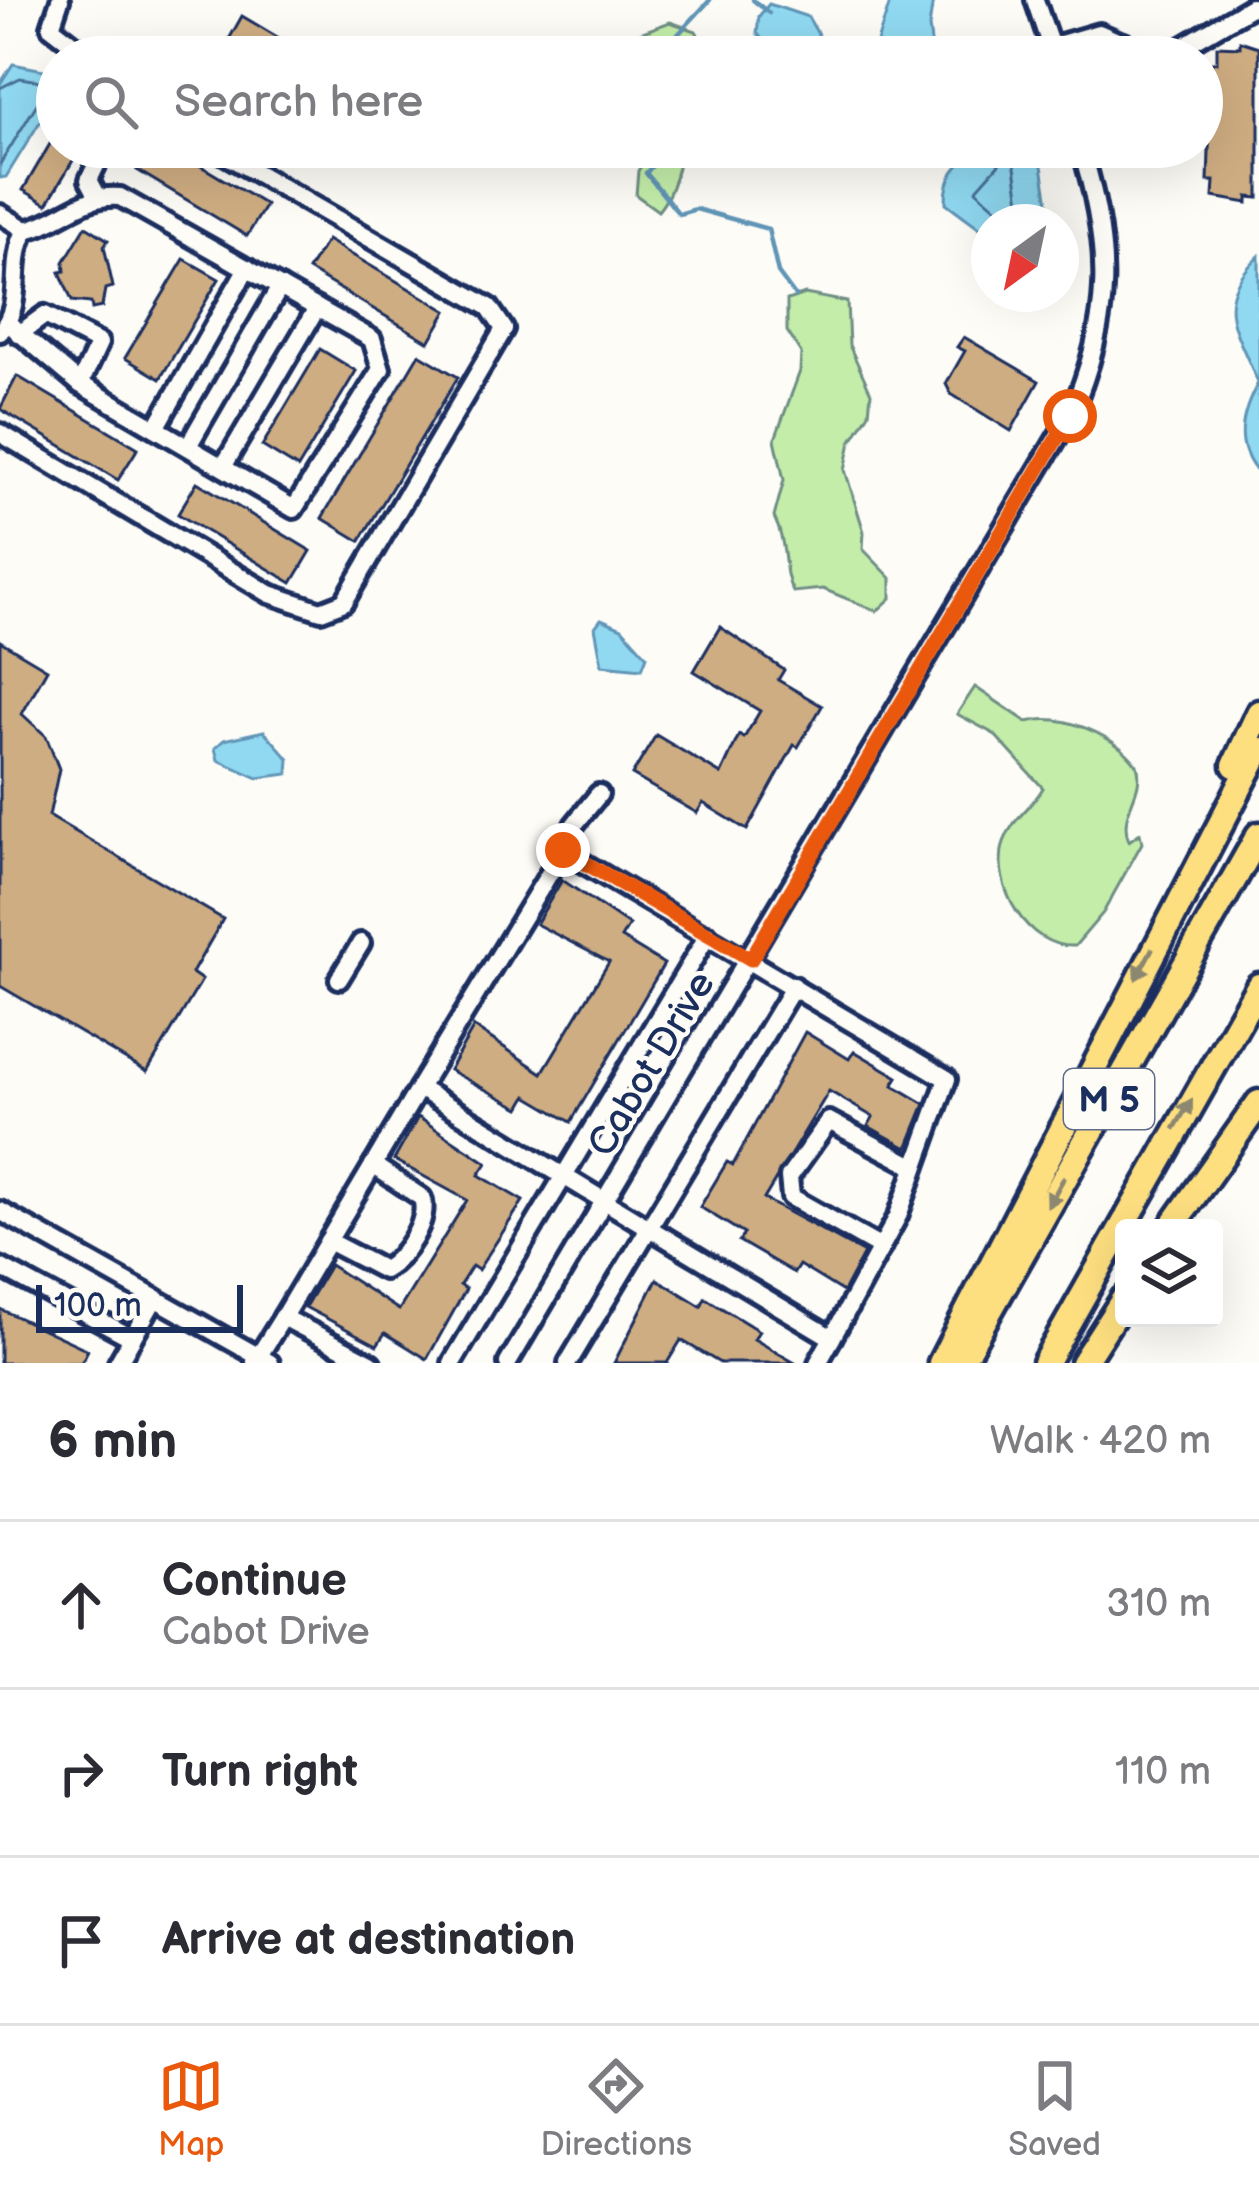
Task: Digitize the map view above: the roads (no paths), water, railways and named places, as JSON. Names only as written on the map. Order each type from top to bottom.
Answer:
[{"type":"highway","points":[[1172,914],[1259,713]]},
{"type":"highway","points":[[940,1363],[1259,749]]},
{"type":"highway","name":"M 5","points":[[960,1363],[1259,835]]},
{"type":"highway","name":"M 5","points":[[1045,1363],[1259,986]]},
{"type":"highway","points":[[1210,1170],[1259,1089]]},
{"type":"highway","points":[[1177,1219],[1259,1103]]},
{"type":"highway","points":[[1082,1363],[1115,1312]]},
{"type":"street","points":[[60,0],[51,27],[63,36]]},
{"type":"street","points":[[1035,0],[1047,36]]},
{"type":"street","points":[[1202,36],[1253,7]]},
{"type":"street","points":[[95,168],[89,180],[97,195]]},
{"type":"street","points":[[0,433],[270,594],[321,611],[344,602],[504,328],[489,307],[248,168]]},
{"type":"street","name":"Cabot Drive","points":[[508,1363],[1034,482],[1088,374],[1101,328],[1106,245],[1087,168]]},
{"type":"street","points":[[97,195],[120,197],[372,339],[381,369],[294,509],[80,384],[9,330],[16,298],[7,248],[26,230],[48,225],[97,195]]},
{"type":"street","points":[[0,214],[26,230]]},
{"type":"street","points":[[156,428],[247,268]]},
{"type":"street","points":[[188,446],[280,287]]},
{"type":"street","points":[[223,467],[316,308]]},
{"type":"street","points":[[9,330],[45,315],[56,316],[100,343],[80,384]]},
{"type":"street","points":[[0,1211],[261,1361],[574,825],[599,794]]},
{"type":"street","points":[[563,850],[947,1079],[881,1249],[818,1363]]},
{"type":"street","points":[[452,1363],[708,935]]},
{"type":"street","points":[[339,980],[361,943]]},
{"type":"street","points":[[568,1363],[794,986]]},
{"type":"street","points":[[419,1088],[832,1338]]},
{"type":"street","points":[[881,1249],[791,1197],[789,1178],[829,1121],[915,1167]]},
{"type":"street","points":[[328,1241],[384,1270],[399,1258],[422,1220],[422,1198],[373,1165]]},
{"type":"street","points":[[0,1267],[132,1338]]},
{"type":"street","points":[[118,1363],[155,1298]]},
{"type":"street","points":[[283,1317],[371,1363]]},
{"type":"water","points":[[891,0],[933,0],[930,36],[879,36]]},
{"type":"water","points":[[769,4],[808,17],[819,36],[760,36],[759,16]]},
{"type":"water","points":[[13,64],[36,68],[36,128],[6,177],[0,178],[0,84]]},
{"type":"water","points":[[957,168],[1042,168],[1048,204],[971,204],[971,222],[946,203]]},
{"type":"water","points":[[1259,256],[1259,474],[1245,452],[1242,429],[1258,383],[1236,331],[1231,302],[1244,273]]},
{"type":"water","points":[[601,619],[622,628],[647,656],[642,669],[602,665],[595,627]]},
{"type":"water","points":[[264,731],[289,759],[288,774],[258,778],[218,760],[215,748],[224,740]]},
{"type":"waterway","points":[[677,36],[710,0]]},
{"type":"waterway","points":[[753,0],[769,13]]},
{"type":"waterway","points":[[650,168],[646,173],[679,214],[696,209],[768,229],[778,273],[795,296]]}]
